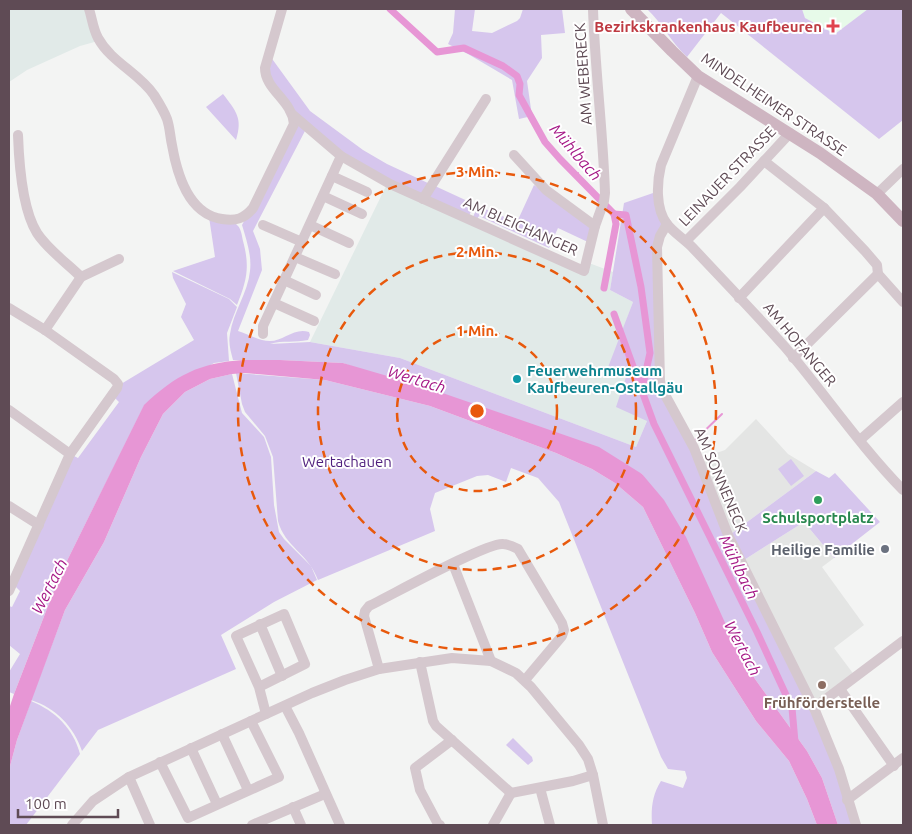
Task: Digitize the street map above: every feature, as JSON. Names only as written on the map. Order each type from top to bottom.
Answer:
[{"type":"main road","name":"MINDELHEIMER STRASSE","points":[[631,9],[698,76],[790,133],[877,194],[903,221]]},
{"type":"street","points":[[89,9],[97,37],[105,48],[139,79],[153,94],[163,110],[170,130],[180,178],[186,192],[196,205],[207,214],[218,219],[239,220],[248,214],[253,208],[294,124],[293,115]]},
{"type":"street","name":"AM BLEICHANGER","points":[[282,9],[265,74],[267,80],[288,105],[293,115],[341,156],[390,184],[584,271]]},
{"type":"street","name":"AM WEBERECK","points":[[584,271],[605,193],[602,118],[595,60],[593,9]]},
{"type":"street","points":[[667,224],[662,212],[658,191],[661,165],[698,76]]},
{"type":"street","points":[[423,198],[486,99]]},
{"type":"street","name":"LEINAUER STRASSE","points":[[686,241],[790,133]]},
{"type":"street","points":[[18,135],[22,185],[32,223],[44,241],[81,277]]},
{"type":"street","points":[[514,155],[546,190],[595,226]]},
{"type":"street","points":[[263,334],[263,326],[341,156]]},
{"type":"street","points":[[764,161],[824,208],[877,265],[878,274],[903,302]]},
{"type":"street","points":[[877,194],[903,169]]},
{"type":"street","points":[[332,176],[368,192]]},
{"type":"street","points":[[323,196],[362,214]]},
{"type":"street","points":[[739,298],[824,208]]},
{"type":"street","name":"AM HOFANGER","points":[[667,224],[686,241],[794,358],[835,411],[903,490]]},
{"type":"street","name":"AM SONNENECK","points":[[667,224],[660,236],[657,247],[660,382],[694,448],[728,535],[814,708],[839,769],[856,825]]},
{"type":"street","points":[[263,225],[302,242]]},
{"type":"street","points":[[310,225],[349,243]]},
{"type":"street","points":[[295,257],[335,274]]},
{"type":"street","points":[[45,330],[81,277],[119,258]]},
{"type":"street","points":[[794,358],[878,274]]},
{"type":"street","points":[[284,280],[316,295]]},
{"type":"street","points":[[274,303],[314,322]]},
{"type":"street","points":[[9,308],[45,330],[117,381],[117,388],[70,454],[9,590]]},
{"type":"street","points":[[860,440],[903,402]]},
{"type":"street","points":[[9,410],[70,454]]},
{"type":"street","points":[[9,506],[39,525]]},
{"type":"street","points":[[379,669],[364,616],[369,606],[453,564],[502,544],[518,549],[562,623],[564,630],[562,636],[524,680]]},
{"type":"street","points":[[453,564],[491,661]]},
{"type":"street","points":[[259,687],[305,664],[284,614],[236,636],[259,687],[266,714]]},
{"type":"street","points":[[260,624],[282,676]]},
{"type":"street","points":[[814,708],[903,641]]},
{"type":"street","points":[[72,825],[94,801],[129,777],[266,714],[339,682],[379,669],[452,658],[491,661],[516,673],[524,680],[588,759],[603,825]]},
{"type":"street","points":[[420,662],[433,721],[436,726],[510,793]]},
{"type":"street","points":[[840,689],[894,766]]},
{"type":"street","points":[[285,706],[340,825]]},
{"type":"street","points":[[160,762],[188,818],[278,777],[252,721]]},
{"type":"street","points":[[222,734],[248,790]]},
{"type":"street","points":[[440,825],[420,790],[415,768],[452,740]]},
{"type":"street","points":[[192,748],[217,804]]},
{"type":"street","points":[[847,800],[903,758]]},
{"type":"street","points":[[510,793],[593,775]]},
{"type":"street","points":[[129,777],[150,825]]},
{"type":"street","points":[[540,788],[550,825]]},
{"type":"street","points":[[493,825],[510,793]]},
{"type":"street","points":[[259,824],[325,794]]},
{"type":"street","points":[[293,807],[300,825]]},
{"type":"shaded area","points":[[9,9],[87,9],[98,41],[80,46],[27,70],[9,82]]},
{"type":"shaded area","name":"Bezirkskrankenhaus Kaufbeuren","points":[[802,9],[868,9],[835,34],[805,18]]},
{"type":"shaded area","points":[[387,184],[586,274],[589,263],[613,272],[610,290],[633,302],[626,321],[626,377],[647,421],[636,447],[400,358],[310,342]]},
{"type":"shaded area","points":[[243,360],[343,363],[425,387],[599,447],[642,474],[664,500],[686,537],[732,638],[755,679],[807,751],[822,778],[838,825],[817,825],[789,761],[756,721],[712,652],[643,507],[615,483],[592,469],[556,453],[430,406],[325,380],[245,373],[210,379],[185,392],[163,414],[141,457],[104,542],[65,610],[17,740],[9,770],[9,709],[14,694],[60,575],[144,405],[167,386],[189,372],[213,364]]},
{"type":"shaded area","points":[[756,419],[788,454],[816,471],[731,534],[702,458],[725,450]]},
{"type":"shaded area","points":[[804,522],[834,558],[822,567],[864,625],[834,648],[855,676],[816,704],[744,560]]},
{"type":"green space","points":[[455,9],[475,9],[472,31],[492,33],[517,21],[523,9],[562,9],[565,33],[541,35],[542,58],[527,81],[532,116],[519,119],[512,80],[448,44],[453,33]]},
{"type":"green space","points":[[647,9],[802,9],[805,18],[835,34],[868,9],[903,9],[903,120],[879,139],[721,13],[687,57]]},
{"type":"green space","points":[[270,56],[310,111],[363,150],[387,164],[430,184],[422,196],[342,155],[296,115],[269,79]]},
{"type":"green space","points":[[223,94],[237,115],[239,126],[236,140],[206,107]]},
{"type":"green space","points":[[296,125],[306,129],[253,231],[260,249],[262,270],[238,331],[258,339],[270,341],[304,331],[309,332],[308,340],[270,344],[310,342],[400,358],[636,447],[647,421],[616,407],[626,377],[607,370],[633,302],[610,290],[624,203],[656,192],[664,224],[658,235],[657,368],[674,415],[837,770],[853,825],[838,825],[822,778],[807,751],[755,679],[642,474],[343,363],[233,360],[230,334],[250,271],[247,241],[242,225]]},
{"type":"green space","points":[[534,185],[594,227],[590,243],[558,228],[549,248],[479,216],[476,221],[472,219],[478,206],[517,222]]},
{"type":"green space","points":[[435,186],[474,204],[469,216],[428,198]]},
{"type":"green space","points":[[209,217],[233,222],[241,231],[247,266],[245,281],[237,305],[230,299],[173,271],[215,257]]},
{"type":"green space","points":[[172,272],[229,299],[237,307],[227,333],[229,361],[214,363],[144,406],[60,575],[14,694],[9,692],[9,672],[20,654],[9,645],[9,606],[12,607],[20,591],[15,586],[72,455],[78,458],[119,402],[114,397],[121,384],[194,340],[181,317],[186,304]]},
{"type":"green space","name":"Wertachauen","points":[[236,373],[325,380],[430,406],[556,453],[592,469],[615,483],[643,507],[712,652],[756,721],[789,761],[817,825],[652,825],[653,802],[661,781],[683,788],[687,778],[685,771],[668,769],[661,757],[559,502],[538,478],[511,468],[506,482],[488,475],[477,476],[435,493],[430,509],[435,531],[318,580],[309,563],[281,530],[278,521],[273,457],[265,436],[245,412]]},
{"type":"green space","name":"Wertachauen","points":[[232,374],[242,413],[264,437],[271,457],[274,505],[279,532],[311,566],[317,580],[274,602],[221,635],[236,669],[98,730],[82,751],[69,726],[56,713],[31,700],[65,610],[104,542],[141,457],[163,414],[185,392],[210,379]]},
{"type":"green space","points":[[791,459],[804,476],[791,486],[778,469]]},
{"type":"green space","name":"Schulsportplatz","points":[[816,471],[829,478],[835,473],[880,522],[834,558],[804,522],[744,560],[731,534]]},
{"type":"green space","points":[[31,701],[48,710],[62,721],[73,736],[80,754],[26,825],[9,825],[9,770]]},
{"type":"green space","points":[[513,738],[532,757],[533,761],[528,765],[506,745]]},
{"type":"waterway","name":"Mühlbach","points":[[390,9],[437,52],[464,48],[503,66],[517,76],[520,84],[519,95],[545,142],[614,214],[616,224],[604,288]]},
{"type":"waterway","name":"Mühlbach","points":[[577,177],[578,173]]},
{"type":"waterway","name":"Mühlbach","points":[[614,214],[626,215],[641,287],[650,353],[642,389]]},
{"type":"waterway","name":"Mühlbach","points":[[614,314],[654,424],[757,632],[792,708],[795,742]]},
{"type":"waterway","points":[[696,439],[722,414]]},
{"type":"place","name":"Bezirkskrankenhaus Kaufbeuren","points":[[833,26]]},
{"type":"place","name":"Feuerwehrmuseum Kaufbeuren-Ostallgäu","points":[[517,379]]},
{"type":"place","name":"Schulsportplatz","points":[[818,500]]},
{"type":"place","name":"Heilige Familie","points":[[885,549]]},
{"type":"place","name":"Frühförderstelle","points":[[822,685]]},
{"type":"water label","name":"Wertach","points":[[417,379]]},
{"type":"water label","name":"Wertach","points":[[49,586]]},
{"type":"water label","name":"Wertach","points":[[743,648]]}]
